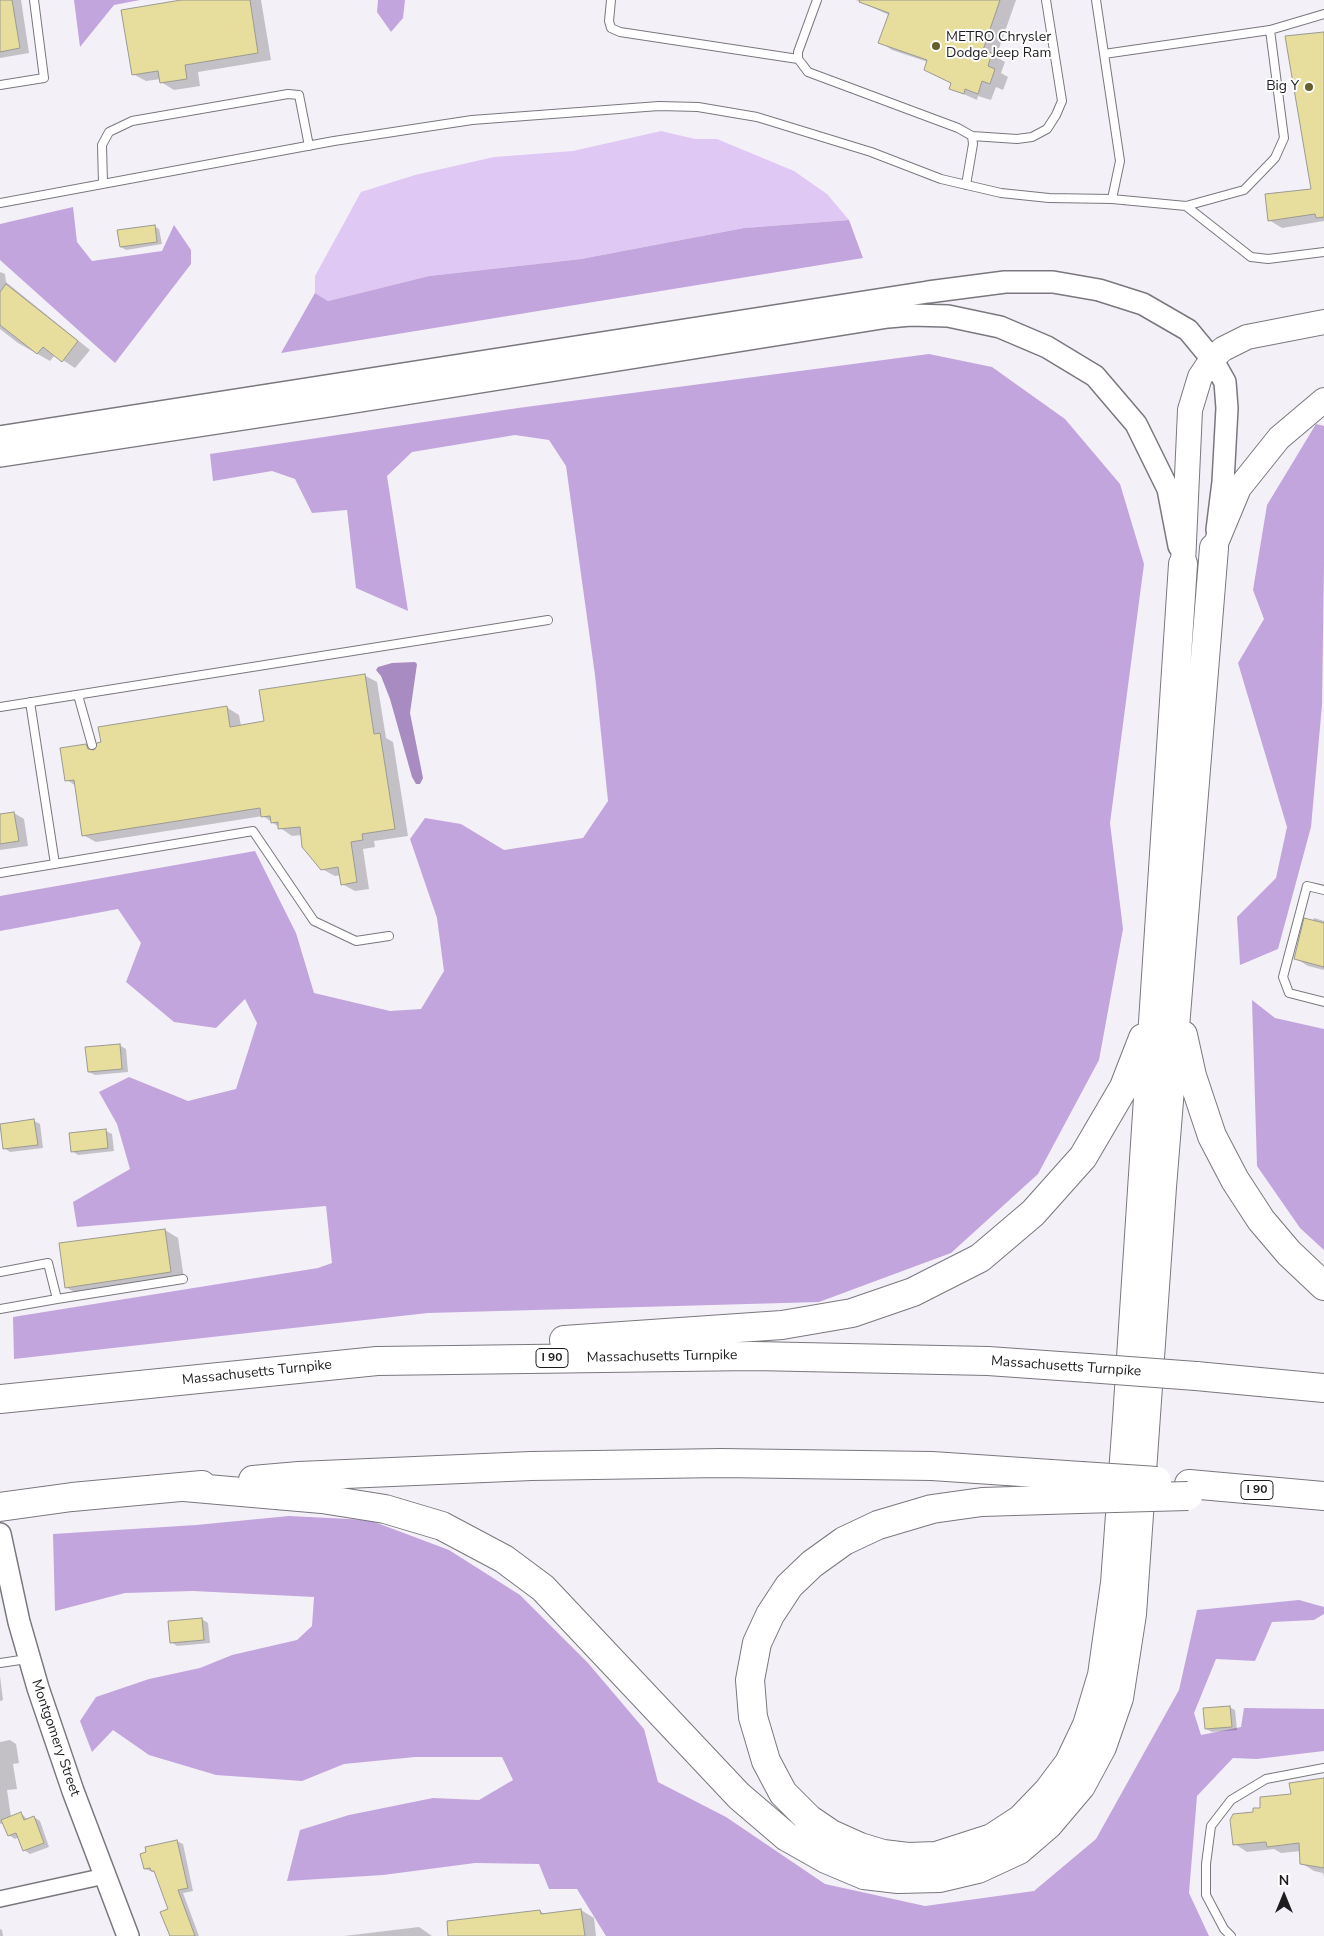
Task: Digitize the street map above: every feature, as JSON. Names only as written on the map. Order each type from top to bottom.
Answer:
[{"type":"highway","points":[[1080,1488],[932,1509],[878,1525],[844,1541],[812,1564],[789,1586],[770,1615],[757,1643],[750,1680],[752,1717],[766,1761],[783,1793],[809,1819],[831,1834],[883,1854],[908,1857],[936,1856],[964,1849],[992,1838],[1022,1819],[1048,1791],[1069,1763],[1087,1725],[1102,1675],[1115,1583],[1165,1010],[1214,548]]},
{"type":"highway","points":[[184,1487],[322,1499],[385,1509],[442,1526],[504,1559],[544,1588],[739,1796],[788,1837],[826,1859],[864,1875],[898,1880],[940,1878],[978,1869],[1019,1850],[1048,1826],[1081,1786],[1102,1747],[1119,1698],[1132,1614],[1162,1187],[1165,1010],[1183,564]]},
{"type":"highway","points":[[1165,1010],[1195,1085],[1212,1136],[1235,1180],[1261,1220],[1289,1253],[1324,1286]]},
{"type":"highway","points":[[377,1361],[552,1341],[782,1325],[852,1313],[913,1292],[980,1258],[1033,1214],[1083,1157],[1124,1087],[1165,1010]]},
{"type":"highway","name":"Massachusetts Turnpike","points":[[9,1398],[377,1361],[754,1356],[988,1361],[1196,1376],[1324,1388]]},
{"type":"highway","points":[[0,1507],[51,1500],[300,1476],[532,1466],[720,1463],[932,1466],[1080,1488],[1312,1495]]},
{"type":"main road","points":[[0,437],[1005,282],[1054,282],[1099,290],[1143,304],[1188,330],[1212,359],[1225,382],[1227,408],[1223,482],[1214,548]]},
{"type":"main road","points":[[0,456],[888,317],[911,315],[948,316],[1000,327],[1047,347],[1095,376],[1136,424],[1168,489],[1183,564]]},
{"type":"main road","points":[[1183,564],[1190,410],[1200,378],[1212,359],[1223,349],[1247,337],[1324,322]]},
{"type":"main road","points":[[1214,548],[1239,488],[1279,438],[1324,400]]},
{"type":"main road","name":"Montgomery Street","points":[[0,1534],[29,1659],[73,1791],[128,1936]]},
{"type":"street","points":[[0,1899],[105,1876]]},
{"type":"lane","points":[[0,85],[44,78],[34,0]]},
{"type":"lane","points":[[611,0],[609,21],[611,28],[620,32],[798,59]]},
{"type":"lane","points":[[817,0],[798,52],[798,59],[808,72],[958,128],[972,136],[1017,140],[1032,137],[1047,129],[1062,101],[1046,0]]},
{"type":"lane","points":[[1096,0],[1120,162],[1112,199]]},
{"type":"lane","points":[[1104,54],[1270,30],[1324,14]]},
{"type":"lane","points":[[0,203],[309,146],[472,120],[660,106],[698,107],[767,119],[870,152],[941,178],[1001,193],[1049,198],[1112,199],[1186,206],[1244,190],[1274,158],[1284,138],[1270,30]]},
{"type":"lane","points":[[103,184],[102,145],[109,132],[132,121],[273,96],[300,95],[309,146]]},
{"type":"lane","points":[[966,185],[973,144],[972,136]]},
{"type":"lane","points":[[1186,206],[1251,257],[1268,259],[1324,252]]},
{"type":"lane","points":[[0,707],[548,620]]},
{"type":"lane","points":[[78,695],[92,745]]},
{"type":"lane","points":[[30,702],[55,864]]},
{"type":"lane","points":[[0,873],[252,830],[314,920],[356,941],[389,936]]},
{"type":"lane","points":[[1324,890],[1307,886],[1283,977],[1289,993],[1324,1002]]},
{"type":"lane","points":[[0,1272],[48,1263],[57,1299]]},
{"type":"lane","points":[[0,1309],[183,1279]]},
{"type":"lane","points":[[0,1663],[29,1659]]},
{"type":"lane","points":[[1231,1936],[1224,1929],[1206,1895],[1206,1864],[1211,1826],[1231,1800],[1266,1779],[1324,1768]]},
{"type":"shaded area","points":[[74,0],[140,0],[114,5],[80,47]]},
{"type":"shaded area","points":[[378,0],[405,0],[403,18],[391,32],[377,12]]},
{"type":"shaded area","points":[[661,131],[695,139],[717,139],[794,171],[827,194],[849,220],[744,228],[581,259],[429,276],[328,301],[315,293],[315,276],[361,192],[415,175],[494,157],[573,151]]},
{"type":"shaded area","points":[[73,207],[77,242],[92,261],[162,251],[174,225],[191,250],[191,264],[115,363],[0,260],[0,224]]},
{"type":"shaded area","points":[[849,220],[863,258],[281,353],[315,293],[328,301],[429,276],[581,259],[744,228]]},
{"type":"shaded area","points":[[929,354],[992,367],[1065,419],[1120,484],[1144,564],[1110,823],[1123,929],[1099,1060],[1038,1174],[951,1253],[819,1302],[428,1313],[14,1359],[13,1317],[318,1268],[332,1263],[326,1206],[77,1227],[73,1202],[130,1169],[117,1124],[99,1092],[129,1077],[188,1101],[236,1089],[257,1023],[245,999],[216,1028],[174,1022],[126,982],[141,943],[118,909],[0,931],[0,896],[255,851],[296,933],[314,993],[390,1011],[421,1009],[444,971],[437,918],[410,839],[425,818],[461,824],[504,850],[583,838],[608,801],[595,675],[566,466],[549,440],[515,435],[412,452],[387,476],[408,611],[356,588],[347,510],[312,513],[295,479],[272,471],[213,481],[210,454],[518,408]]},
{"type":"shaded area","points":[[1316,424],[1324,426],[1324,564],[1322,705],[1311,827],[1278,949],[1240,965],[1237,917],[1276,878],[1287,827],[1238,663],[1264,619],[1253,590],[1267,505]]},
{"type":"shaded area","points":[[415,662],[417,664],[410,713],[423,778],[420,784],[416,784],[412,777],[390,699],[381,676],[376,670],[378,667],[392,663]]},
{"type":"shaded area","points":[[1252,1000],[1275,1018],[1324,1029],[1324,1250],[1300,1228],[1257,1166]]},
{"type":"shaded area","points":[[289,1516],[369,1520],[449,1550],[520,1595],[588,1663],[644,1729],[658,1782],[726,1817],[825,1884],[925,1906],[1034,1891],[1096,1839],[1179,1690],[1197,1610],[1299,1600],[1324,1607],[1324,1614],[1314,1620],[1272,1622],[1255,1661],[1216,1659],[1194,1713],[1201,1735],[1241,1727],[1244,1708],[1324,1709],[1324,1751],[1257,1759],[1233,1758],[1197,1796],[1189,1893],[1209,1936],[606,1936],[577,1889],[549,1889],[539,1864],[475,1863],[383,1875],[287,1881],[300,1830],[349,1815],[433,1798],[479,1800],[513,1780],[502,1757],[415,1757],[344,1764],[302,1781],[216,1775],[149,1755],[113,1730],[92,1752],[80,1721],[96,1697],[149,1679],[200,1668],[232,1655],[297,1640],[312,1626],[314,1597],[193,1591],[125,1593],[55,1611],[53,1534],[196,1525]]},
{"type":"building","points":[[0,0],[12,0],[20,48],[0,52]]},
{"type":"building","points":[[181,0],[250,0],[258,53],[185,65],[187,79],[160,83],[158,71],[132,75],[121,10]]},
{"type":"building","name":"METRO Chrysler Dodge Jeep Ram","points":[[860,0],[1000,0],[983,50],[992,53],[988,66],[995,69],[990,84],[982,81],[978,94],[965,89],[964,94],[949,89],[951,83],[924,70],[927,60],[878,43],[889,13],[859,2]]},
{"type":"building","name":"Big Y","points":[[1324,32],[1324,217],[1316,218],[1315,214],[1268,221],[1265,194],[1311,189],[1285,36]]},
{"type":"building","points":[[155,225],[157,242],[120,247],[117,230]]},
{"type":"building","points":[[6,284],[78,341],[62,362],[43,347],[37,354],[0,325],[0,292]]},
{"type":"building","points":[[365,674],[374,734],[380,733],[395,829],[362,834],[363,840],[351,842],[357,882],[341,885],[338,867],[321,870],[302,847],[300,827],[278,829],[278,822],[271,823],[270,816],[261,817],[260,808],[82,836],[74,780],[65,781],[60,748],[86,744],[88,749],[94,750],[97,743],[101,742],[98,727],[227,706],[230,727],[264,721],[259,690]]},
{"type":"building","points":[[14,812],[19,841],[0,844],[0,814]]},
{"type":"building","points":[[1304,918],[1324,923],[1324,967],[1294,959]]},
{"type":"building","points":[[120,1044],[122,1069],[88,1072],[85,1047]]},
{"type":"building","points":[[34,1119],[38,1145],[3,1149],[0,1124]]},
{"type":"building","points":[[106,1129],[108,1148],[71,1152],[69,1133]]},
{"type":"building","points":[[165,1229],[171,1272],[65,1288],[59,1243]]},
{"type":"building","points":[[202,1618],[204,1640],[170,1643],[168,1621]]},
{"type":"building","points":[[1230,1706],[1232,1727],[1205,1729],[1203,1708]]},
{"type":"building","points":[[1324,1778],[1324,1868],[1300,1864],[1299,1843],[1267,1847],[1266,1842],[1233,1845],[1230,1820],[1233,1814],[1253,1812],[1253,1808],[1260,1808],[1260,1797],[1291,1794],[1289,1783]]},
{"type":"building","points":[[21,1812],[24,1820],[34,1816],[44,1843],[23,1851],[16,1833],[8,1836],[1,1820]]},
{"type":"building","points":[[177,1840],[188,1888],[178,1890],[195,1936],[170,1936],[160,1912],[168,1909],[154,1871],[151,1871],[150,1868],[144,1869],[140,1854],[146,1852],[145,1847]]},
{"type":"building","points":[[581,1909],[585,1936],[448,1936],[447,1921],[540,1910],[541,1914]]},
{"type":"place","name":"METRO Chrysler Dodge Jeep Ram","points":[[936,46]]},
{"type":"place","name":"Big Y","points":[[1309,87]]}]
